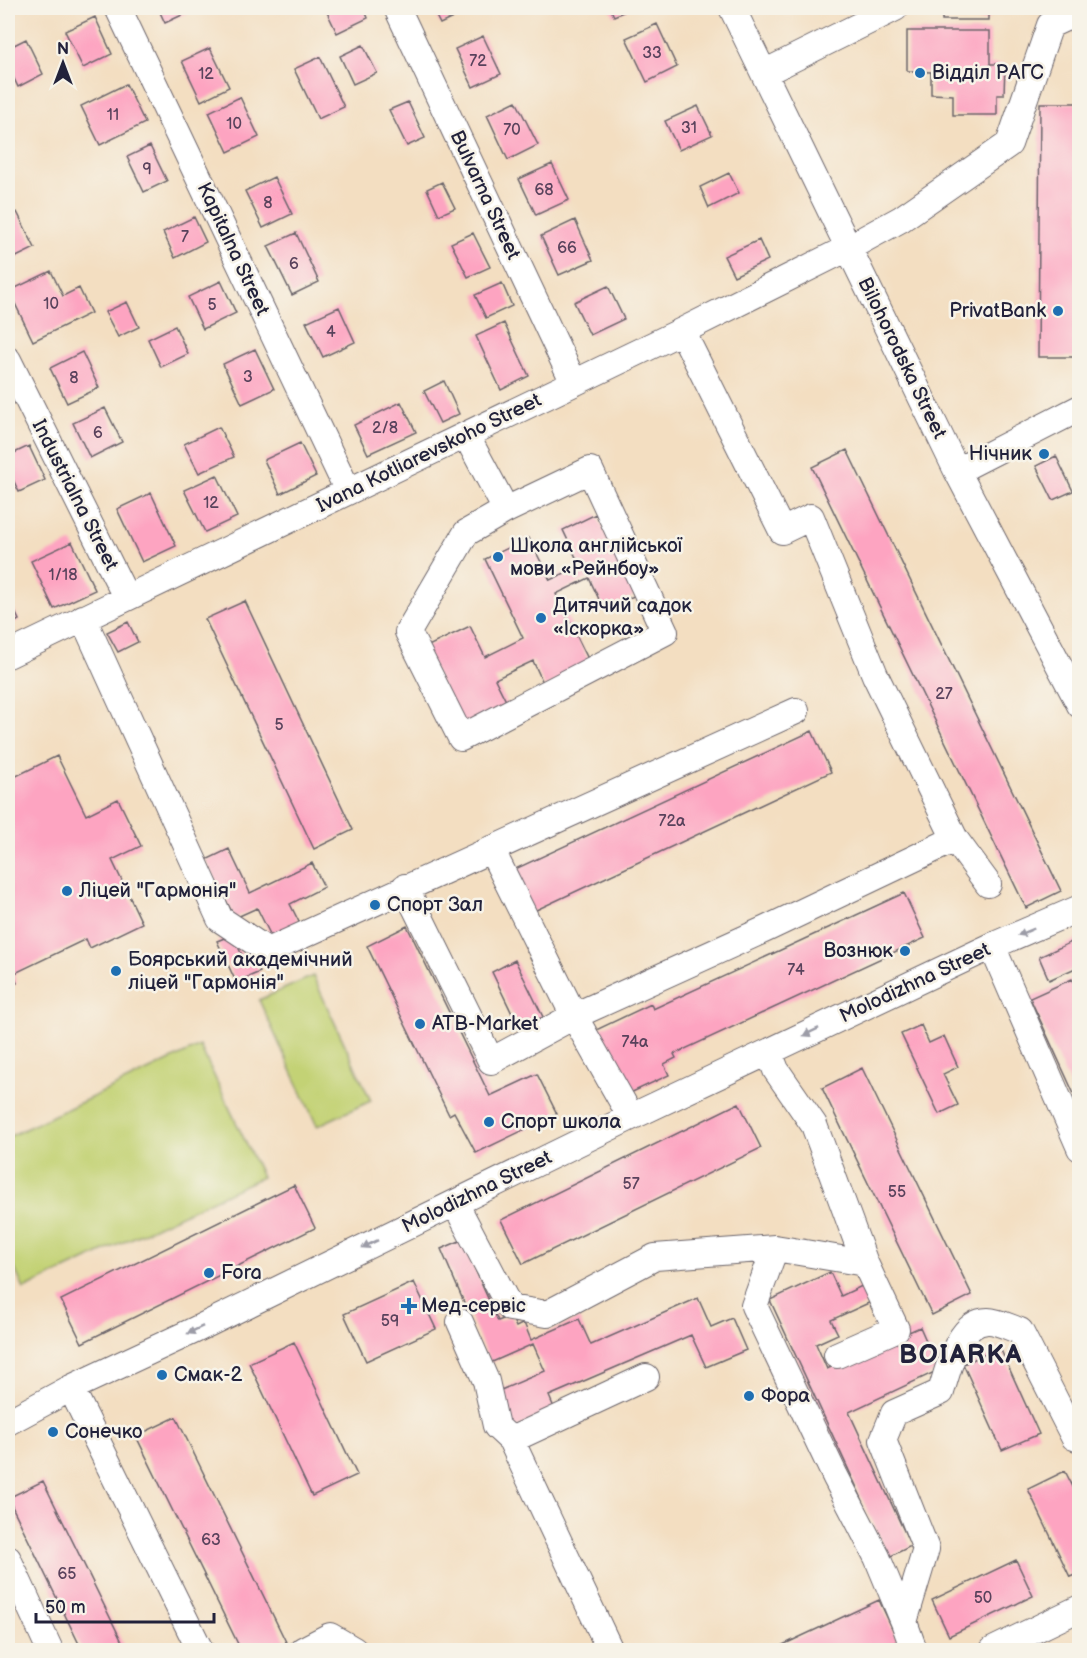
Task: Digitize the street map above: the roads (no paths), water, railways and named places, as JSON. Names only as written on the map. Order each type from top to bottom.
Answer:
[{"type":"street","name":"Kapitalna Street","points":[[118,8],[348,491]]},
{"type":"street","name":"Bulvarna Street","points":[[397,8],[574,383]]},
{"type":"street","name":"Bilohorodska Street","points":[[732,8],[957,471],[1072,670],[1080,705]]},
{"type":"street","points":[[764,74],[895,8]]},
{"type":"street","name":"Ivana Kotliarevskoho Street","points":[[8,655],[682,331],[901,219],[1009,144],[1050,26],[1080,11]]},
{"type":"street","points":[[682,331],[782,531],[811,517],[874,675],[955,839],[988,884]]},
{"type":"street","name":"Industrialna Street","points":[[8,360],[126,597]]},
{"type":"street","points":[[957,471],[1080,408]]},
{"type":"street","points":[[466,435],[506,510]]},
{"type":"street","points":[[590,470],[665,632],[461,738],[408,632],[466,533],[506,510],[590,470]]},
{"type":"street","points":[[83,618],[220,919],[268,951],[796,711]]},
{"type":"street","points":[[405,887],[491,1061],[574,1016],[766,929],[955,839]]},
{"type":"street","points":[[491,849],[574,1016],[630,1117]]},
{"type":"street","name":"Molodizhna Street","points":[[8,1422],[71,1389],[630,1117],[992,946],[1080,909]]},
{"type":"street","points":[[992,946],[1080,1148]]},
{"type":"street","points":[[769,1053],[777,1070],[814,1125],[865,1263],[896,1329],[837,1355]]},
{"type":"street","points":[[454,1203],[510,1308],[548,1314],[655,1257],[775,1248],[865,1263]]},
{"type":"street","points":[[775,1248],[754,1306],[835,1476],[877,1557],[914,1650]]},
{"type":"street","points":[[904,1622],[926,1549],[883,1440],[894,1413],[941,1392],[954,1350],[969,1328],[988,1321],[1020,1331],[1074,1437],[1080,1439]]},
{"type":"street","points":[[460,1322],[486,1381],[496,1426],[511,1440],[609,1650]]},
{"type":"street","points":[[511,1440],[646,1377]]},
{"type":"street","points":[[71,1389],[200,1650]]},
{"type":"street","points":[[8,1559],[50,1650]]},
{"type":"street","points":[[993,1650],[1080,1608]]},
{"type":"street","points":[[303,1650],[330,1636],[354,1650]]},
{"type":"place","name":"Відділ РАГС","points":[[920,73]]},
{"type":"place","name":"PrivatBank","points":[[1058,311]]},
{"type":"place","name":"Нічник","points":[[1044,454]]},
{"type":"place","name":"Школа англійської мови «Рейнбоу»","points":[[498,557]]},
{"type":"place","name":"Дитячий садок «Іскорка»","points":[[541,618]]},
{"type":"place","name":"Ліцей \"Гармонія\"","points":[[67,891]]},
{"type":"place","name":"Спорт Зал","points":[[375,905]]},
{"type":"place","name":"Вознюк","points":[[905,951]]},
{"type":"place","name":"Боярський академічний ліцей \"Гармонія\"","points":[[116,971]]},
{"type":"place","name":"ATB-Market","points":[[420,1024]]},
{"type":"place","name":"Спорт школа","points":[[489,1122]]},
{"type":"place","name":"Fora","points":[[209,1273]]},
{"type":"place","name":"Мед-сервіс","points":[[409,1306]]},
{"type":"place","name":"Смак-2","points":[[162,1375]]},
{"type":"place","name":"Фора","points":[[749,1396]]},
{"type":"place","name":"Сонечко","points":[[53,1432]]},
{"type":"district","name":"BOIARKA","points":[[961,1355]]}]
